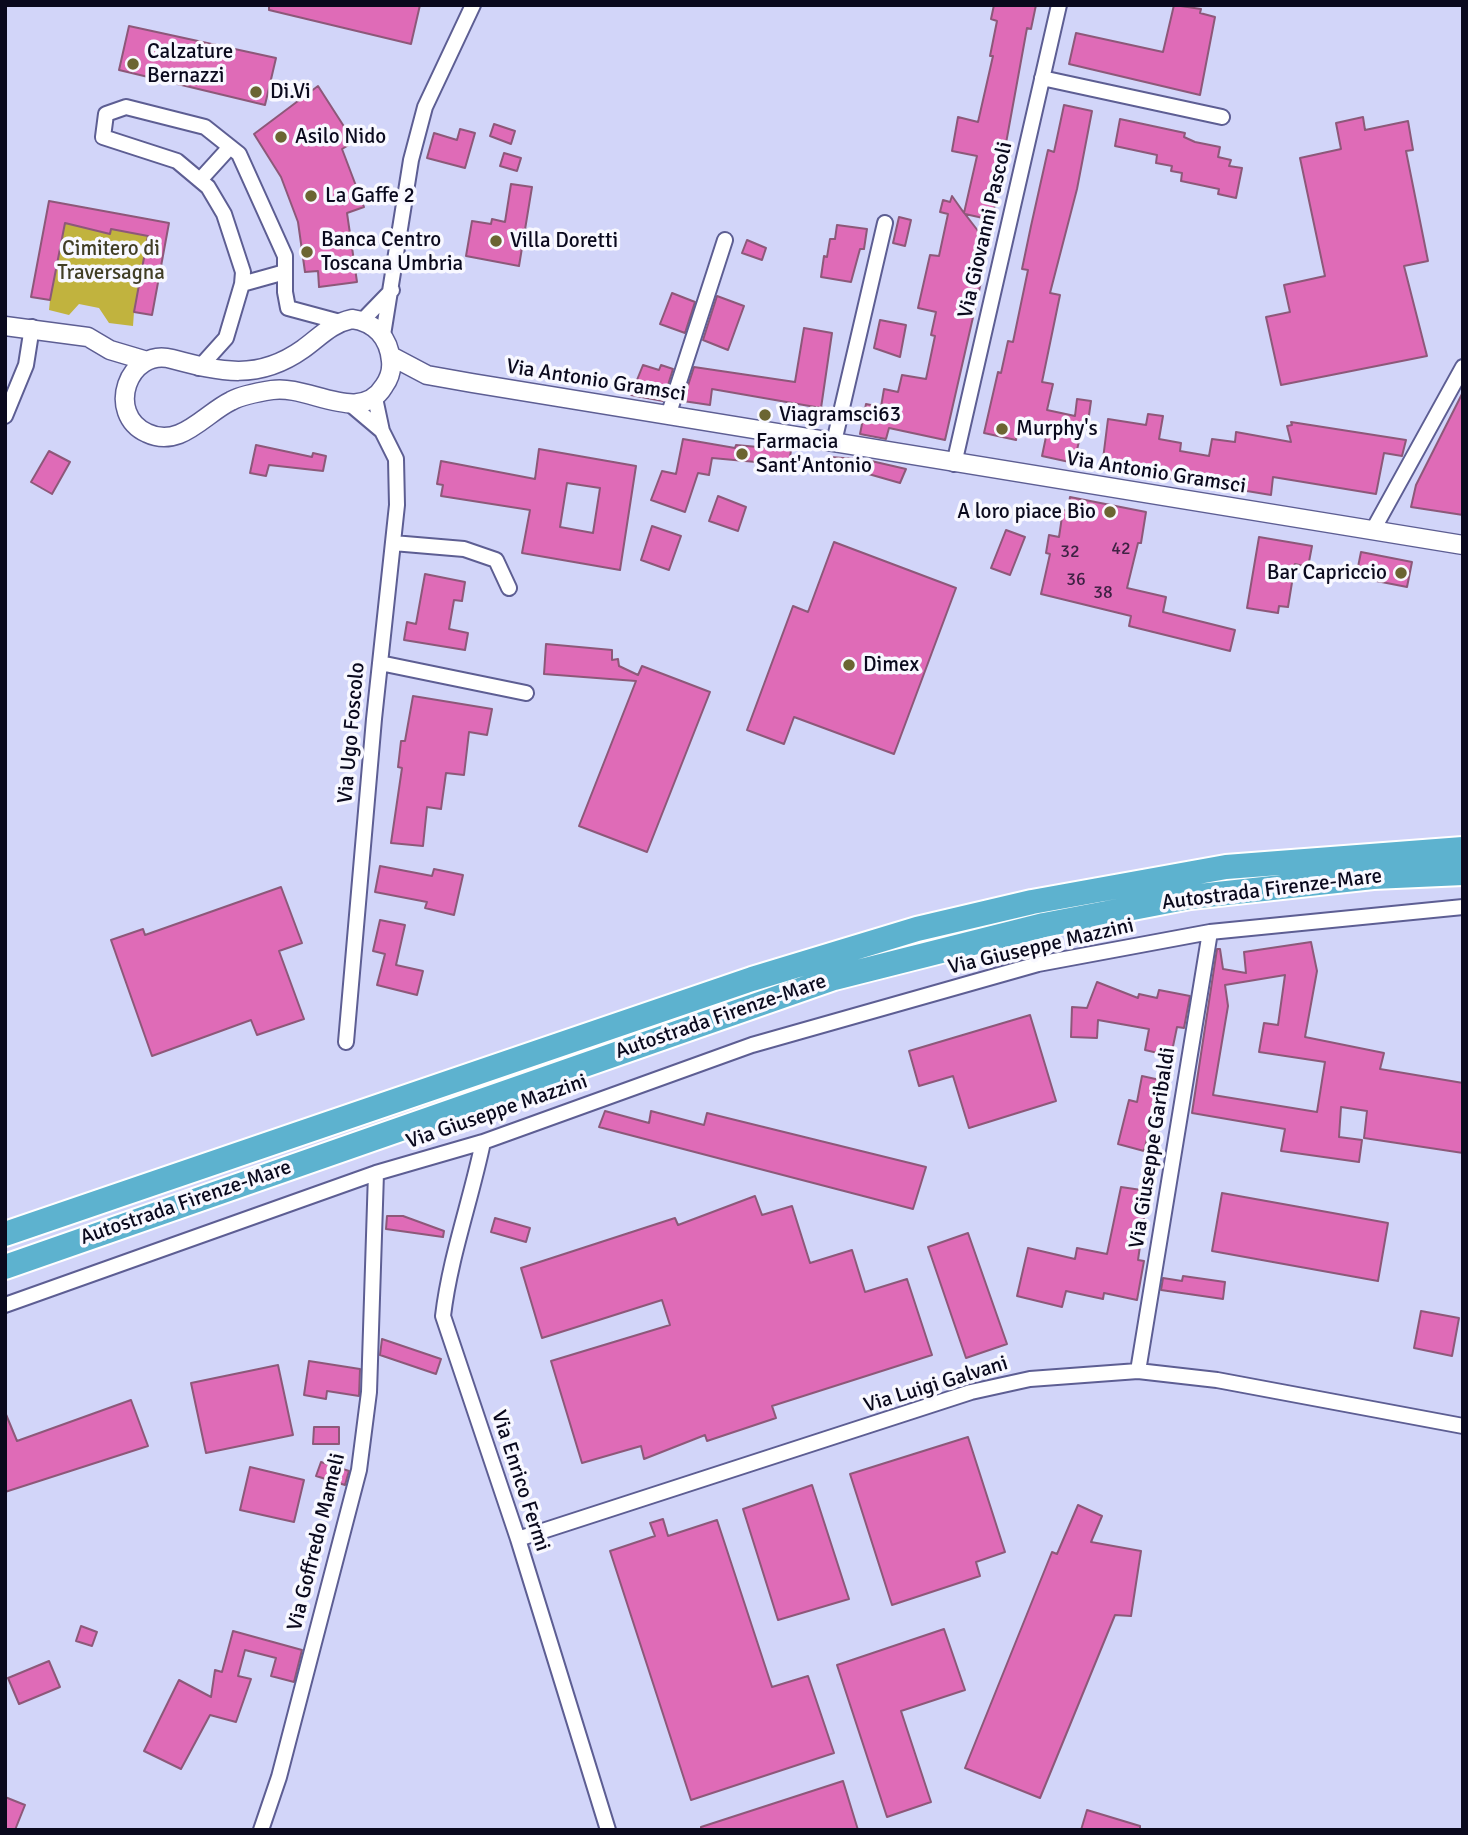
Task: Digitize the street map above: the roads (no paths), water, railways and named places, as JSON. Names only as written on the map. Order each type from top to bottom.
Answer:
[{"type":"highway","name":"Autostrada Firenze-Mare","points":[[5,1234],[752,979],[917,929],[1032,902],[1226,867],[1463,849]]},
{"type":"highway","name":"Autostrada Firenze-Mare","points":[[5,1267],[834,978],[1044,925],[1190,897],[1373,877],[1463,873]]},
{"type":"street","points":[[383,335],[411,160],[425,107],[473,5]]},
{"type":"street","name":"Via Giovanni Pascoli","points":[[954,464],[1059,5]]},
{"type":"street","points":[[1042,78],[1222,117]]},
{"type":"street","points":[[199,368],[226,338],[243,272],[224,214],[200,180],[177,161],[103,138],[106,114],[126,107],[205,127],[239,154],[285,256],[288,308],[340,321],[362,321],[373,325],[383,335],[392,367],[386,383],[374,398],[363,404],[350,404],[305,391],[271,390],[233,400],[190,430],[168,438],[146,433],[127,414],[122,398],[127,382],[135,369],[147,361],[164,356],[199,368],[237,373],[265,368],[299,352],[340,321]]},
{"type":"street","points":[[200,180],[230,147]]},
{"type":"street","points":[[834,443],[886,223]]},
{"type":"street","points":[[668,416],[725,240]]},
{"type":"street","points":[[242,284],[285,272]]},
{"type":"street","points":[[362,321],[392,290]]},
{"type":"street","points":[[5,326],[32,327],[88,337],[110,350],[147,361]]},
{"type":"street","points":[[5,416],[26,365],[32,327]]},
{"type":"street","points":[[110,350],[127,382]]},
{"type":"street","name":"Via Antonio Gramsci","points":[[391,356],[427,375],[954,464],[1463,545]]},
{"type":"street","points":[[1373,530],[1463,367]]},
{"type":"street","name":"Via Antonio Gramsci","points":[[386,383],[427,375]]},
{"type":"street","name":"Via Ugo Foscolo","points":[[346,1042],[397,505],[396,460],[382,431],[374,398]]},
{"type":"street","name":"Via Ugo Foscolo","points":[[350,404],[382,431]]},
{"type":"street","points":[[393,543],[464,550],[496,560],[509,588]]},
{"type":"street","points":[[380,663],[526,692]]},
{"type":"street","name":"Via Giuseppe Mazzini","points":[[5,1305],[376,1174],[483,1142],[752,1045],[1038,964],[1210,932],[1463,907]]},
{"type":"street","name":"Via Giuseppe Garibaldi","points":[[1138,1371],[1210,932]]},
{"type":"street","name":"Via Enrico Fermi","points":[[483,1142],[470,1202],[447,1283],[443,1316],[518,1539],[608,1830]]},
{"type":"street","name":"Via Goffredo Mameli","points":[[261,1830],[279,1777],[359,1470],[369,1392],[376,1174]]},
{"type":"street","name":"Via Luigi Galvani","points":[[518,1539],[971,1392],[1030,1379],[1138,1371],[1217,1380],[1463,1426]]},
{"type":"place","name":"Calzature Bernazzi","points":[[133,64]]},
{"type":"place","name":"Di.Vi","points":[[256,92]]},
{"type":"place","name":"Asilo Nido","points":[[281,137]]},
{"type":"place","name":"La Gaffe 2","points":[[311,196]]},
{"type":"place","name":"Villa Doretti","points":[[496,241]]},
{"type":"place","name":"Banca Centro Toscana Umbria","points":[[307,252]]},
{"type":"place","name":"Viagramsci63","points":[[765,415]]},
{"type":"place","name":"Murphy's","points":[[1002,429]]},
{"type":"place","name":"Farmacia Sant'Antonio","points":[[742,454]]},
{"type":"place","name":"A loro piace Bio","points":[[1110,512]]},
{"type":"place","name":"Bar Capriccio","points":[[1401,573]]},
{"type":"place","name":"Dimex","points":[[849,665]]},
{"type":"park label","name":"Cimitero di Traversagna","points":[[111,261]]}]
